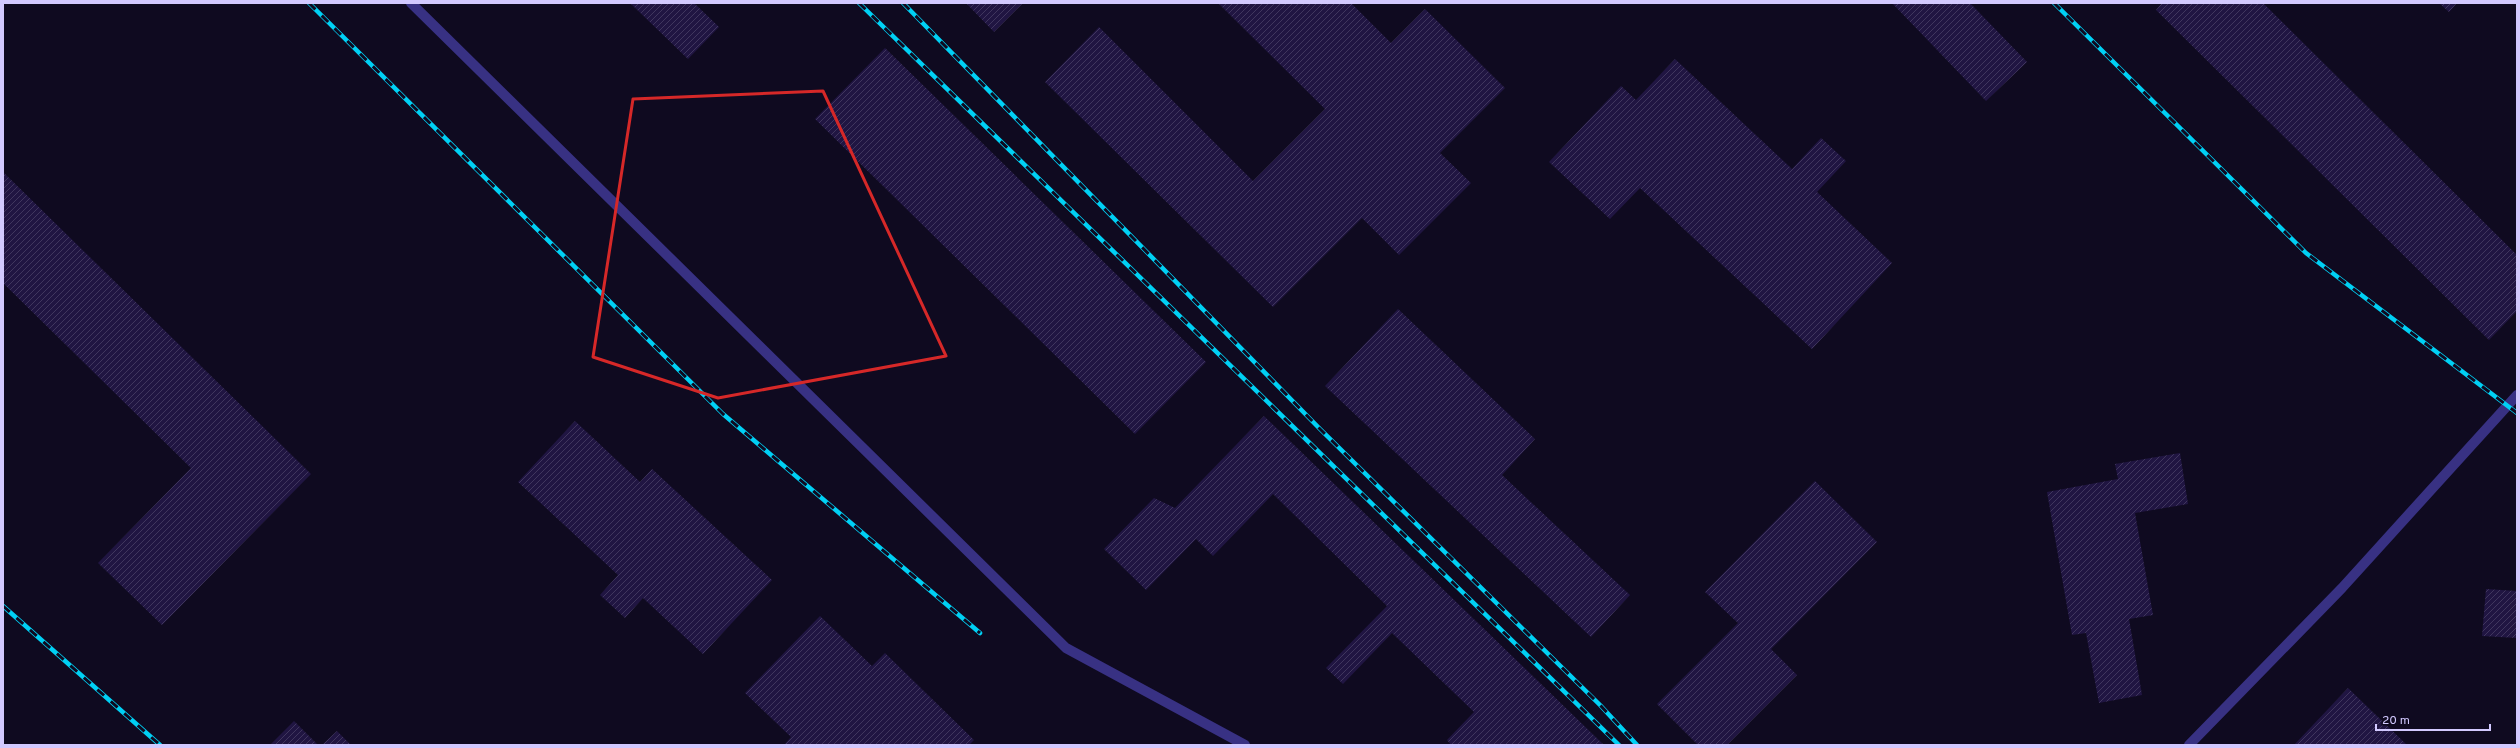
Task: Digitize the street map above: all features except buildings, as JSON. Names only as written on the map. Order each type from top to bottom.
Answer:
[{"type":"lane","points":[[411,3],[1066,648],[1245,745]]},
{"type":"lane","points":[[2189,745],[2342,588],[2517,395]]},
{"type":"highlighted area","points":[[823,91],[946,356],[718,398],[593,357],[633,99]]},
{"type":"railway","points":[[309,3],[723,414],[980,633]]},
{"type":"railway","points":[[859,3],[1619,745]]},
{"type":"railway","points":[[903,3],[1320,429],[1600,705],[1637,745]]},
{"type":"railway","points":[[2054,3],[2306,253],[2517,413]]},
{"type":"railway","points":[[3,606],[160,745]]}]
